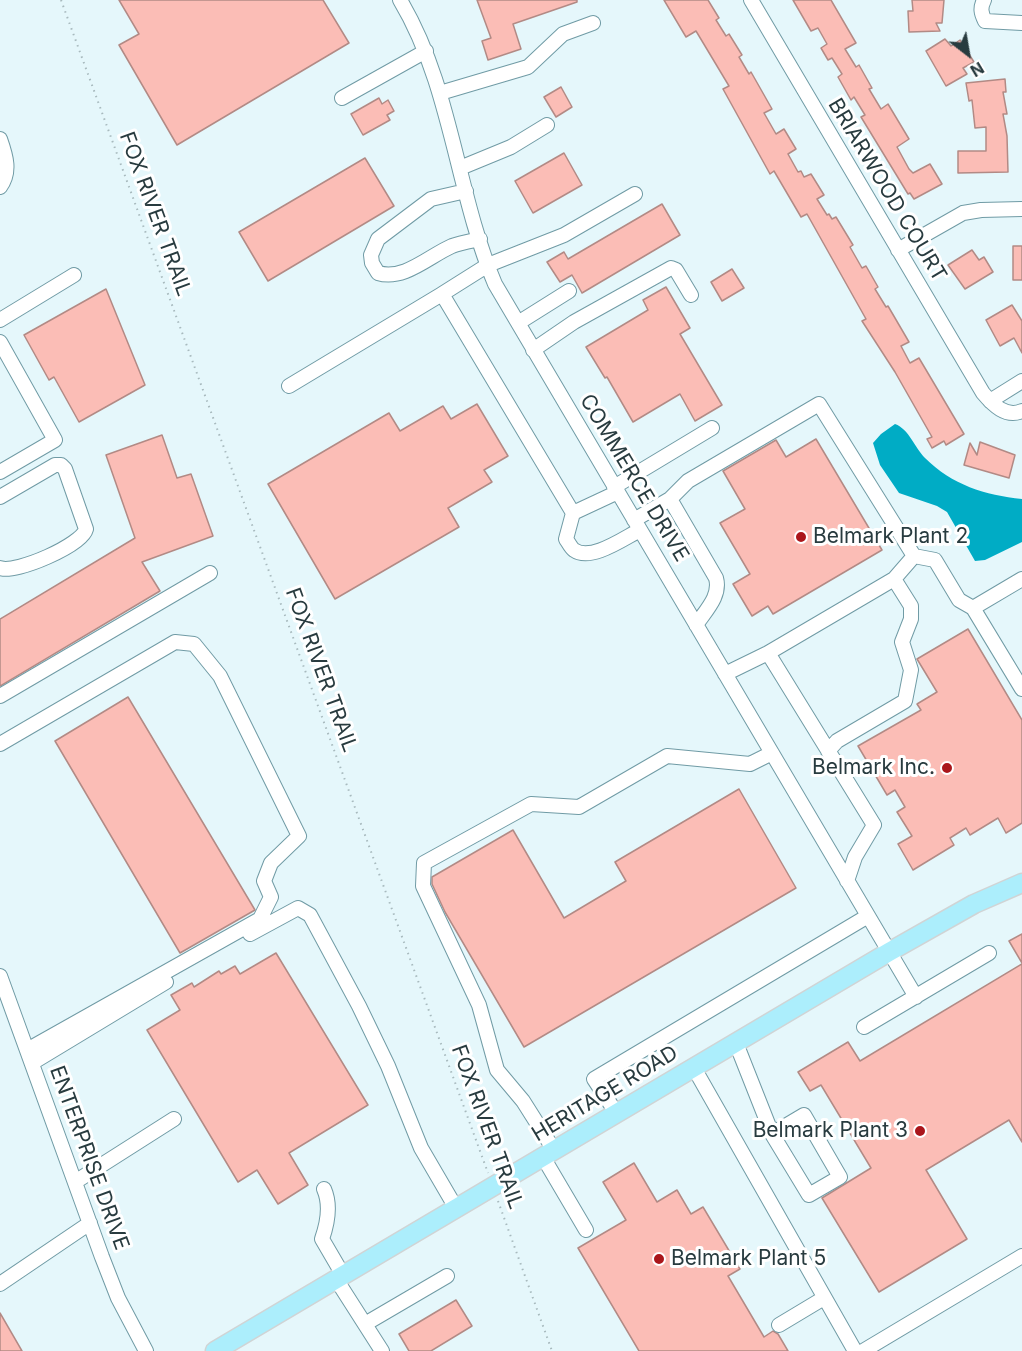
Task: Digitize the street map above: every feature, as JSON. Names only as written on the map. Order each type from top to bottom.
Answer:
[{"type":"main road","name":"HERITAGE ROAD","points":[[215,1351],[889,952],[974,904],[1022,884]]},
{"type":"street","name":"COMMERCE DRIVE","points":[[400,0],[426,51],[495,284],[916,997]]},
{"type":"street","name":"BRIARWOOD COURT","points":[[751,0],[983,393],[990,401]]},
{"type":"street","points":[[984,0],[981,14],[985,21],[1022,23]]},
{"type":"street","points":[[440,93],[528,67],[563,34],[593,23]]},
{"type":"street","points":[[342,98],[426,51]]},
{"type":"street","points":[[460,168],[511,147],[547,125]]},
{"type":"street","points":[[0,139],[6,158],[7,174],[0,187]]},
{"type":"street","points":[[466,190],[431,199],[407,216],[378,239],[371,255],[372,263],[378,273],[390,277],[453,246],[480,239]]},
{"type":"street","points":[[289,386],[488,265],[564,235],[635,194]]},
{"type":"street","points":[[898,250],[963,213],[1022,209]]},
{"type":"street","points":[[533,350],[574,322],[671,268],[676,270],[691,295]]},
{"type":"street","points":[[0,320],[74,275]]},
{"type":"street","points":[[518,323],[569,291]]},
{"type":"street","points":[[442,294],[573,513],[566,539],[574,550],[587,554],[600,551],[670,499],[688,481],[819,404],[914,556],[934,560],[959,600],[973,608],[1022,689]]},
{"type":"street","points":[[0,342],[55,440],[0,472]]},
{"type":"street","points":[[1022,381],[990,401],[1013,414],[1022,411]]},
{"type":"street","points":[[573,513],[616,490],[712,428]]},
{"type":"street","points":[[0,497],[55,465],[61,465],[65,469],[86,529],[80,540],[50,555],[21,567],[0,568]]},
{"type":"street","points":[[670,499],[716,578],[718,586],[715,596],[696,625]]},
{"type":"street","points":[[725,674],[768,652],[894,579],[914,556]]},
{"type":"street","points":[[0,696],[210,573]]},
{"type":"street","points":[[828,751],[837,741],[905,701],[912,670],[902,642],[910,619],[911,606],[894,579]]},
{"type":"street","points":[[973,608],[1022,579]]},
{"type":"street","points":[[0,744],[175,642],[194,644],[220,676],[299,836],[271,863],[264,881],[271,897],[260,919],[29,1056]]},
{"type":"street","points":[[768,652],[874,825],[855,856],[847,880]]},
{"type":"street","points":[[586,1230],[524,1101],[497,1070],[479,1005],[423,886],[424,863],[531,804],[579,807],[667,756],[750,764],[772,753]]},
{"type":"street","points":[[29,1056],[298,908],[310,915],[359,1006],[388,1066],[421,1148],[456,1208]]},
{"type":"street","points":[[617,1114],[594,1079],[868,916]]},
{"type":"street","points":[[864,1027],[989,953]]},
{"type":"street","name":"ENTERPRISE DRIVE","points":[[0,976],[118,1298],[146,1351]]},
{"type":"street","points":[[736,1043],[772,1134],[809,1196],[840,1177],[804,1115],[772,1134]]},
{"type":"street","points":[[694,1068],[855,1351]]},
{"type":"street","points":[[75,1182],[174,1119]]},
{"type":"street","points":[[324,1189],[328,1199],[327,1223],[322,1239],[365,1324],[382,1351]]},
{"type":"street","points":[[0,1284],[90,1223]]},
{"type":"street","points":[[863,1351],[1022,1256]]},
{"type":"street","points":[[365,1324],[447,1276]]},
{"type":"street","points":[[779,1325],[824,1298]]},
{"type":"path","name":"FOX RIVER TRAIL","points":[[61,0],[552,1351]]},
{"type":"water","points":[[895,424],[908,434],[925,458],[946,475],[982,491],[1022,499],[1022,542],[985,560],[975,561],[947,512],[937,506],[899,493],[880,465],[873,443]]},
{"type":"building","points":[[119,0],[323,0],[349,43],[177,145],[119,45],[139,34]]},
{"type":"building","points":[[477,0],[577,0],[577,2],[513,24],[521,49],[488,60],[482,41],[491,38]]},
{"type":"building","points":[[664,0],[708,0],[719,18],[716,20],[726,36],[729,34],[742,55],[739,57],[749,74],[751,72],[772,109],[764,113],[776,134],[784,129],[796,149],[788,154],[798,172],[801,171],[804,177],[811,174],[824,195],[817,199],[827,215],[829,214],[832,219],[836,217],[853,245],[850,247],[862,268],[866,266],[878,287],[875,289],[909,342],[901,346],[910,363],[919,358],[964,434],[946,445],[944,441],[932,448],[927,439],[932,437],[895,372],[862,321],[866,319],[807,214],[801,217],[774,171],[770,174],[723,89],[729,86],[696,31],[686,37]]},
{"type":"building","points":[[793,0],[831,0],[856,43],[845,49],[856,67],[859,65],[881,109],[888,104],[909,139],[897,147],[909,169],[913,173],[930,164],[942,184],[914,199],[910,193],[908,194],[861,117],[865,115],[854,97],[851,100],[838,77],[842,74],[832,58],[828,60],[821,48],[827,44],[818,28],[811,31]]},
{"type":"building","points":[[912,0],[944,0],[942,23],[936,23],[940,31],[909,32],[908,11],[913,11]]},
{"type":"building","points":[[945,39],[951,46],[960,40],[974,62],[963,68],[967,74],[946,86],[926,51]]},
{"type":"building","points":[[1005,79],[1006,92],[1003,92],[1007,114],[1003,114],[1007,136],[1008,172],[958,173],[958,151],[986,151],[986,127],[975,128],[972,100],[969,101],[966,83]]},
{"type":"building","points":[[561,87],[572,107],[556,117],[544,97]]},
{"type":"building","points":[[379,98],[382,104],[388,100],[394,111],[387,115],[390,120],[363,135],[351,114]]},
{"type":"building","points":[[564,153],[582,185],[533,213],[515,181]]},
{"type":"building","points":[[365,158],[394,206],[268,281],[239,232]]},
{"type":"building","points":[[662,204],[680,235],[582,293],[572,275],[560,282],[547,262],[564,252],[568,259]]},
{"type":"building","points":[[1013,246],[1022,246],[1022,280],[1013,280]]},
{"type":"building","points":[[972,250],[979,260],[984,257],[993,272],[965,289],[948,265]]},
{"type":"building","points":[[732,269],[744,288],[722,301],[711,282]]},
{"type":"building","points":[[666,287],[690,328],[680,334],[722,405],[695,421],[680,394],[633,422],[607,377],[605,378],[586,347],[648,310],[643,300]]},
{"type":"building","points":[[106,289],[145,385],[79,422],[54,377],[49,380],[24,335]]},
{"type":"building","points":[[1012,305],[1022,321],[1022,353],[1014,338],[1000,346],[986,320]]},
{"type":"building","points":[[477,404],[508,456],[484,470],[492,482],[448,508],[459,527],[335,599],[268,484],[389,413],[400,431],[443,406],[451,419]]},
{"type":"building","points":[[162,435],[177,478],[191,474],[213,536],[142,562],[160,591],[0,686],[0,619],[135,538],[106,455]]},
{"type":"building","name":"Belmark Plant 2","points":[[816,439],[882,550],[773,614],[768,606],[752,616],[733,584],[750,574],[720,523],[745,509],[723,471],[776,440],[786,457]]},
{"type":"building","points":[[980,442],[1015,455],[1009,478],[964,465],[970,443],[977,455]]},
{"type":"building","name":"Belmark Inc.","points":[[968,629],[1022,720],[1022,823],[1006,833],[998,818],[970,835],[966,828],[950,838],[954,845],[913,870],[898,844],[912,836],[897,812],[905,807],[895,790],[887,795],[858,746],[921,710],[917,704],[937,692],[917,659]]},
{"type":"building","points":[[128,697],[255,910],[180,953],[55,741]]},
{"type":"building","points":[[739,789],[796,888],[524,1047],[445,912],[432,884],[432,877],[513,830],[564,918],[626,881],[615,862]]},
{"type":"building","points":[[1022,934],[1022,963],[1009,941]]},
{"type":"building","points":[[276,953],[368,1105],[289,1153],[308,1185],[278,1204],[257,1170],[238,1182],[147,1030],[180,1010],[171,995],[192,983],[194,987],[219,971],[221,974],[235,966],[240,974]]},
{"type":"building","name":"Belmark Plant 3","points":[[1022,964],[1022,1142],[1009,1120],[926,1170],[967,1239],[879,1292],[822,1198],[871,1168],[821,1085],[810,1091],[798,1072],[848,1042],[860,1061]]},
{"type":"building","name":"Belmark Plant 5","points":[[634,1163],[657,1202],[677,1190],[691,1214],[703,1207],[740,1269],[728,1276],[764,1337],[773,1331],[778,1334],[788,1351],[639,1351],[578,1248],[626,1220],[603,1182]]},
{"type":"building","points":[[456,1300],[472,1326],[431,1351],[409,1351],[399,1334]]},
{"type":"building","points":[[0,1313],[22,1351],[0,1351]]},
{"type":"place","name":"Belmark Plant 2","points":[[801,537]]},
{"type":"place","name":"Belmark Inc.","points":[[947,768]]},
{"type":"place","name":"Belmark Plant 3","points":[[920,1131]]},
{"type":"place","name":"Belmark Plant 5","points":[[659,1259]]}]
